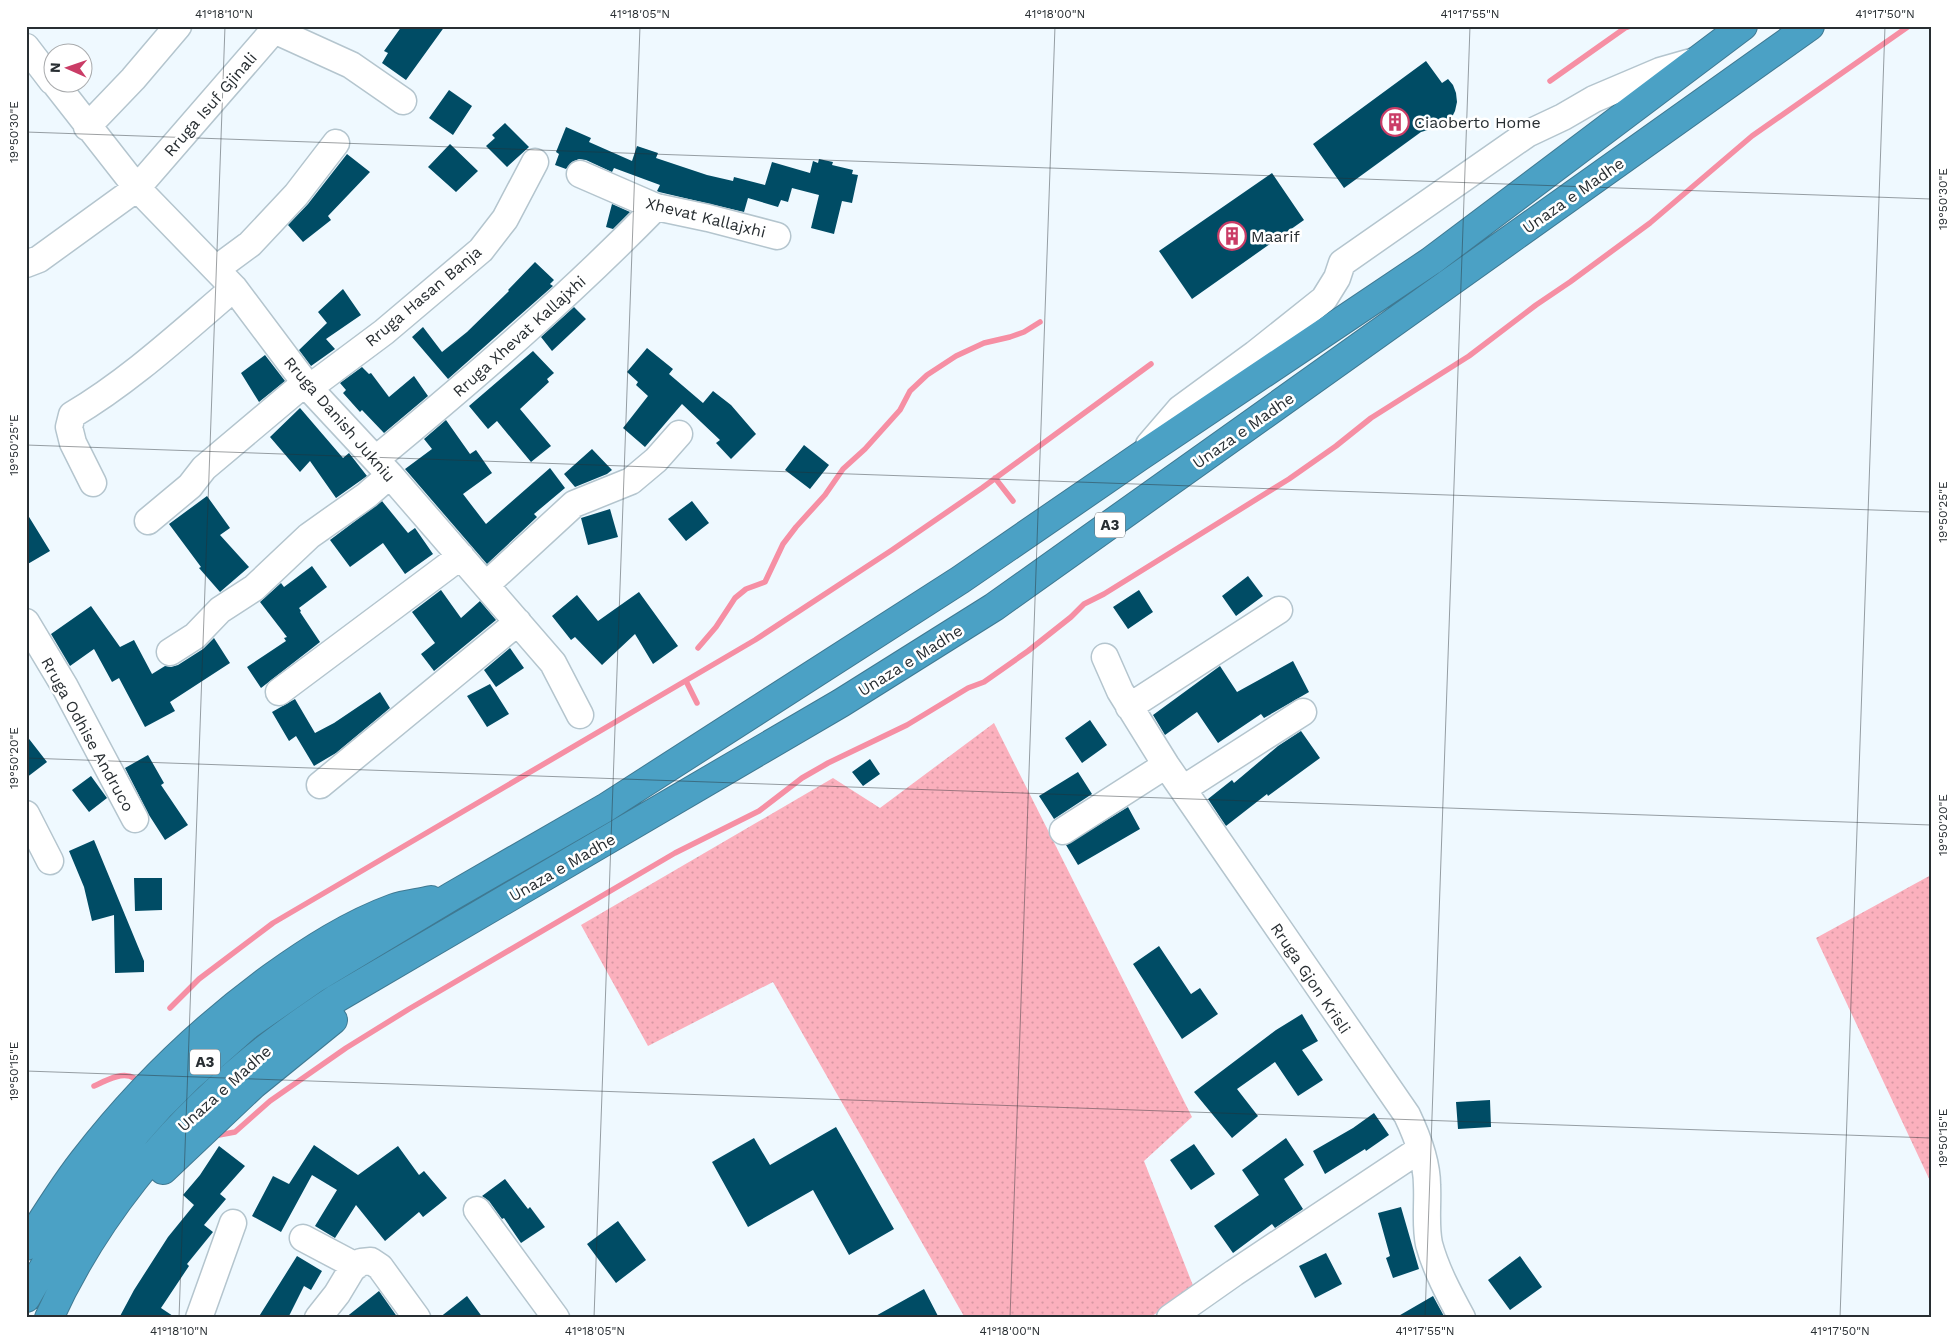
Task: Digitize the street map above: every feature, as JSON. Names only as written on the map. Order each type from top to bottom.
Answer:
[{"type":"highway","name":"Unaza e Madhe","points":[[26,1298],[74,1215],[95,1186],[161,1105],[188,1078],[248,1026],[307,984],[452,896],[605,808],[960,580],[1431,261],[1743,26]]},
{"type":"highway","name":"Unaza e Madhe","points":[[49,1318],[99,1228],[131,1183],[166,1141],[206,1099],[249,1062],[310,1016],[841,703],[994,607],[1810,26]]},
{"type":"highway","points":[[26,1246],[83,1160],[145,1088],[206,1029],[253,991],[292,963],[354,925],[395,908],[452,896]]},
{"type":"highway","points":[[65,1318],[90,1271],[114,1232],[153,1180],[246,1091],[329,1024],[378,975]]},
{"type":"street","points":[[87,126],[133,79],[178,26]]},
{"type":"street","name":"Rruga Isuf Gjinali","points":[[26,264],[38,259],[137,188],[274,30],[351,65],[403,101]]},
{"type":"street","name":"Rruga Danish Jukniu","points":[[26,47],[42,68]]},
{"type":"street","points":[[1139,457],[1180,408],[1255,354],[1324,299],[1337,278],[1342,263],[1477,167],[1527,134],[1563,117],[1594,99],[1660,71],[1696,60]]},
{"type":"street","name":"Rruga Danish Jukniu","points":[[61,92],[137,188],[234,288],[307,385],[383,467],[553,663],[580,715]]},
{"type":"street","points":[[216,269],[250,244],[296,195],[336,143]]},
{"type":"street","name":"Rruga Hasan Banja","points":[[148,521],[190,486],[204,468],[307,385],[384,332],[481,250],[505,219],[535,162]]},
{"type":"street","name":"Xhevat Kallajxhi","points":[[580,174],[656,207],[778,236]]},
{"type":"street","name":"Rruga Xhevat Kallajxhi","points":[[170,652],[195,636],[220,610],[254,588],[310,536],[367,495],[383,467],[474,378],[616,248],[656,207]]},
{"type":"street","points":[[93,483],[73,443],[69,427],[72,415],[114,389],[234,288]]},
{"type":"street","points":[[486,585],[574,504],[630,481],[656,460],[679,434]]},
{"type":"street","points":[[279,692],[461,556]]},
{"type":"street","points":[[1130,707],[1279,610]]},
{"type":"street","name":"Rruga Odhise Andruco","points":[[26,622],[64,687],[135,819]]},
{"type":"street","points":[[320,785],[518,622]]},
{"type":"street","name":"Rruga Gjon Krisli","points":[[1105,657],[1120,691],[1166,765],[1319,990],[1393,1094],[1415,1133],[1428,1184],[1429,1242],[1440,1276],[1462,1318]]},
{"type":"street","points":[[1183,789],[1303,712]]},
{"type":"street","points":[[1063,831],[1166,765]]},
{"type":"street","points":[[26,814],[50,861]]},
{"type":"street","points":[[1170,1318],[1234,1273],[1419,1150]]},
{"type":"street","points":[[477,1210],[556,1318]]},
{"type":"street","points":[[199,1318],[234,1223]]},
{"type":"street","points":[[303,1238],[356,1266]]},
{"type":"street","points":[[318,1318],[356,1266],[361,1262],[371,1261],[380,1267],[417,1318]]},
{"type":"shaded area","points":[[994,723],[1192,1117],[1144,1161],[1194,1288],[1149,1318],[965,1318],[773,982],[648,1046],[581,925],[833,778],[880,808]]},
{"type":"shaded area","points":[[1931,875],[1931,1183],[1816,938]]},
{"type":"building","points":[[402,26],[445,26],[406,80],[382,63],[388,53],[384,51]]},
{"type":"building","name":"Ciaoberto Home","points":[[1426,61],[1442,83],[1448,79],[1453,85],[1457,102],[1451,119],[1445,125],[1421,132],[1344,188],[1313,144]]},
{"type":"building","points":[[449,90],[472,106],[453,135],[429,118]]},
{"type":"building","points":[[505,123],[529,147],[507,167],[486,146],[495,138],[492,135]]},
{"type":"building","points":[[566,127],[591,138],[589,142],[632,161],[637,146],[658,153],[656,158],[707,175],[733,181],[734,177],[765,185],[772,162],[810,173],[813,161],[818,163],[819,159],[833,162],[832,165],[853,170],[852,174],[858,175],[852,203],[842,201],[834,234],[811,228],[819,195],[792,188],[788,202],[781,200],[778,207],[748,198],[744,212],[659,192],[657,191],[660,185],[614,168],[612,172],[586,160],[579,159],[572,162],[566,169],[555,165],[559,154],[556,152]]},
{"type":"building","points":[[450,144],[478,171],[456,192],[428,167]]},
{"type":"building","points":[[347,154],[370,172],[328,216],[331,220],[303,242],[288,225],[308,204]]},
{"type":"building","name":"Maarif","points":[[1272,173],[1304,220],[1192,299],[1159,251]]},
{"type":"building","points":[[612,204],[630,212],[613,229],[606,227]]},
{"type":"building","points":[[535,262],[554,280],[550,284],[553,286],[448,379],[412,337],[423,327],[442,352],[467,332],[509,291]]},
{"type":"building","points":[[343,289],[361,315],[326,339],[335,349],[311,366],[299,350],[327,323],[318,312]]},
{"type":"building","points":[[574,307],[586,319],[552,351],[541,337]]},
{"type":"building","points":[[647,348],[673,369],[669,374],[703,403],[713,391],[731,405],[756,434],[731,459],[716,443],[720,440],[682,404],[645,447],[623,428],[648,396],[636,385],[638,382],[627,372]]},
{"type":"building","points":[[533,351],[554,373],[547,379],[549,382],[520,409],[551,446],[531,462],[497,421],[488,429],[469,406]]},
{"type":"building","points":[[265,355],[285,381],[259,402],[241,373]]},
{"type":"building","points":[[362,367],[369,374],[371,373],[389,397],[414,376],[428,396],[384,433],[362,410],[360,412],[343,393],[346,390],[340,383]]},
{"type":"building","points":[[300,408],[343,458],[349,453],[367,476],[336,498],[310,461],[300,472],[270,437]]},
{"type":"building","points":[[446,420],[470,454],[476,450],[492,473],[463,494],[486,524],[550,468],[565,488],[534,514],[537,517],[487,564],[405,469],[432,449],[424,439]]},
{"type":"building","points":[[804,445],[829,465],[810,489],[785,470]]},
{"type":"building","points":[[592,449],[612,470],[607,474],[575,487],[564,474]]},
{"type":"building","points":[[207,496],[230,528],[220,535],[249,567],[220,592],[199,568],[201,567],[169,524]]},
{"type":"building","points":[[382,501],[408,533],[415,528],[433,554],[405,574],[383,543],[350,567],[330,540]]},
{"type":"building","points":[[692,501],[709,523],[686,541],[668,519]]},
{"type":"building","points":[[610,509],[618,537],[588,545],[581,518]]},
{"type":"building","points":[[26,512],[50,551],[26,565]]},
{"type":"building","points":[[312,566],[327,587],[299,608],[320,642],[261,688],[247,667],[286,641],[284,638],[287,637],[260,602],[281,583],[284,587]]},
{"type":"building","points":[[1248,576],[1263,596],[1236,616],[1222,596]]},
{"type":"building","points":[[441,590],[461,618],[480,601],[496,620],[434,671],[421,654],[435,643],[412,612]]},
{"type":"building","points":[[1139,590],[1153,612],[1128,629],[1113,607]]},
{"type":"building","points":[[639,592],[678,646],[653,664],[635,634],[602,665],[575,637],[571,640],[552,616],[577,595],[598,621]]},
{"type":"building","points":[[91,606],[120,647],[134,640],[152,674],[165,666],[178,665],[203,649],[214,638],[230,663],[170,702],[175,711],[145,727],[119,678],[112,682],[94,649],[70,666],[51,634]]},
{"type":"building","points":[[510,648],[524,668],[496,687],[484,670]]},
{"type":"building","points":[[1293,661],[1309,692],[1264,718],[1261,714],[1218,743],[1197,712],[1165,735],[1153,715],[1220,666],[1237,692]]},
{"type":"building","points":[[490,684],[509,714],[487,727],[467,696]]},
{"type":"building","points":[[380,692],[390,708],[336,753],[314,766],[296,736],[289,741],[272,712],[295,699],[315,733],[334,723]]},
{"type":"building","points":[[1090,720],[1107,745],[1082,763],[1065,738]]},
{"type":"building","points":[[1301,731],[1320,758],[1268,796],[1267,794],[1226,826],[1208,799],[1232,780],[1234,783],[1278,746]]},
{"type":"building","points":[[26,735],[47,762],[26,778]]},
{"type":"building","points":[[148,755],[164,783],[161,785],[188,825],[165,840],[149,815],[125,768]]},
{"type":"building","points":[[870,759],[880,774],[863,786],[852,772]]},
{"type":"building","points":[[1078,772],[1092,794],[1054,819],[1039,796]]},
{"type":"building","points":[[91,776],[107,798],[89,812],[72,790]]},
{"type":"building","points":[[1128,807],[1140,829],[1078,865],[1066,845]]},
{"type":"building","points":[[94,840],[144,961],[144,972],[115,973],[114,915],[92,921],[84,887],[69,851]]},
{"type":"building","points":[[134,878],[162,878],[162,910],[135,911]]},
{"type":"building","points":[[1159,946],[1191,994],[1200,988],[1218,1014],[1182,1039],[1133,964]]},
{"type":"building","points":[[1302,1014],[1318,1041],[1302,1050],[1323,1080],[1298,1096],[1275,1062],[1237,1089],[1258,1116],[1232,1138],[1194,1092],[1276,1030]]},
{"type":"building","points":[[1490,1100],[1491,1127],[1458,1129],[1456,1102]]},
{"type":"building","points":[[1374,1113],[1389,1135],[1366,1151],[1365,1149],[1325,1174],[1313,1151],[1353,1128]]},
{"type":"building","points":[[836,1127],[894,1229],[849,1255],[813,1190],[748,1227],[712,1162],[754,1138],[770,1165]]},
{"type":"building","points":[[1286,1138],[1304,1165],[1284,1179],[1303,1209],[1275,1228],[1272,1224],[1233,1253],[1214,1226],[1259,1195],[1242,1170]]},
{"type":"building","points":[[1194,1144],[1215,1174],[1191,1190],[1170,1160]]},
{"type":"building","points":[[314,1145],[358,1175],[398,1146],[419,1175],[424,1171],[447,1198],[423,1217],[419,1212],[385,1241],[356,1205],[335,1238],[315,1226],[337,1190],[312,1175],[281,1232],[252,1216],[273,1176],[289,1184]]},
{"type":"building","points":[[219,1146],[245,1166],[220,1194],[226,1199],[204,1225],[213,1232],[187,1264],[189,1266],[161,1308],[176,1318],[119,1318],[134,1290],[168,1237],[194,1205],[183,1195],[200,1175]]},
{"type":"building","points":[[505,1179],[528,1209],[530,1207],[545,1227],[521,1243],[504,1218],[502,1219],[489,1201],[482,1196]]},
{"type":"building","points":[[1401,1207],[1419,1269],[1393,1278],[1386,1258],[1390,1256],[1378,1213]]},
{"type":"building","points":[[618,1221],[646,1260],[616,1283],[587,1244]]},
{"type":"building","points":[[1326,1253],[1342,1284],[1315,1298],[1299,1266]]},
{"type":"building","points":[[297,1256],[322,1271],[311,1290],[304,1286],[288,1318],[258,1318]]},
{"type":"building","points":[[1520,1256],[1542,1287],[1510,1310],[1488,1280]]},
{"type":"building","points":[[924,1289],[939,1318],[872,1318]]},
{"type":"building","points":[[379,1291],[398,1318],[345,1318]]},
{"type":"building","points":[[467,1296],[483,1318],[439,1318]]},
{"type":"building","points":[[1433,1296],[1445,1318],[1395,1318]]},
{"type":"waterway","points":[[1550,81],[1625,28],[1631,26]]},
{"type":"waterway","points":[[219,1135],[235,1132],[270,1101],[346,1048],[409,1009],[675,853],[759,811],[802,778],[828,763],[907,725],[968,688],[984,682],[1028,651],[1071,617],[1084,604],[1104,594],[1289,479],[1336,446],[1371,418],[1469,356],[1650,223],[1752,136],[1909,26]]},
{"type":"waterway","points":[[698,648],[716,627],[735,598],[746,589],[765,582],[783,544],[825,495],[843,469],[865,449],[900,410],[910,391],[927,375],[956,356],[984,343],[1024,332],[1040,322]]},
{"type":"waterway","points":[[170,1008],[199,979],[273,923],[755,640],[982,488],[1151,364]]},
{"type":"waterway","points":[[995,478],[1013,501]]},
{"type":"waterway","points":[[686,681],[697,703]]},
{"type":"waterway","points":[[94,1086],[119,1076],[134,1078]]},
{"type":"place","name":"Ciaoberto Home","points":[[1395,122]]},
{"type":"place","name":"Maarif","points":[[1232,236]]}]
